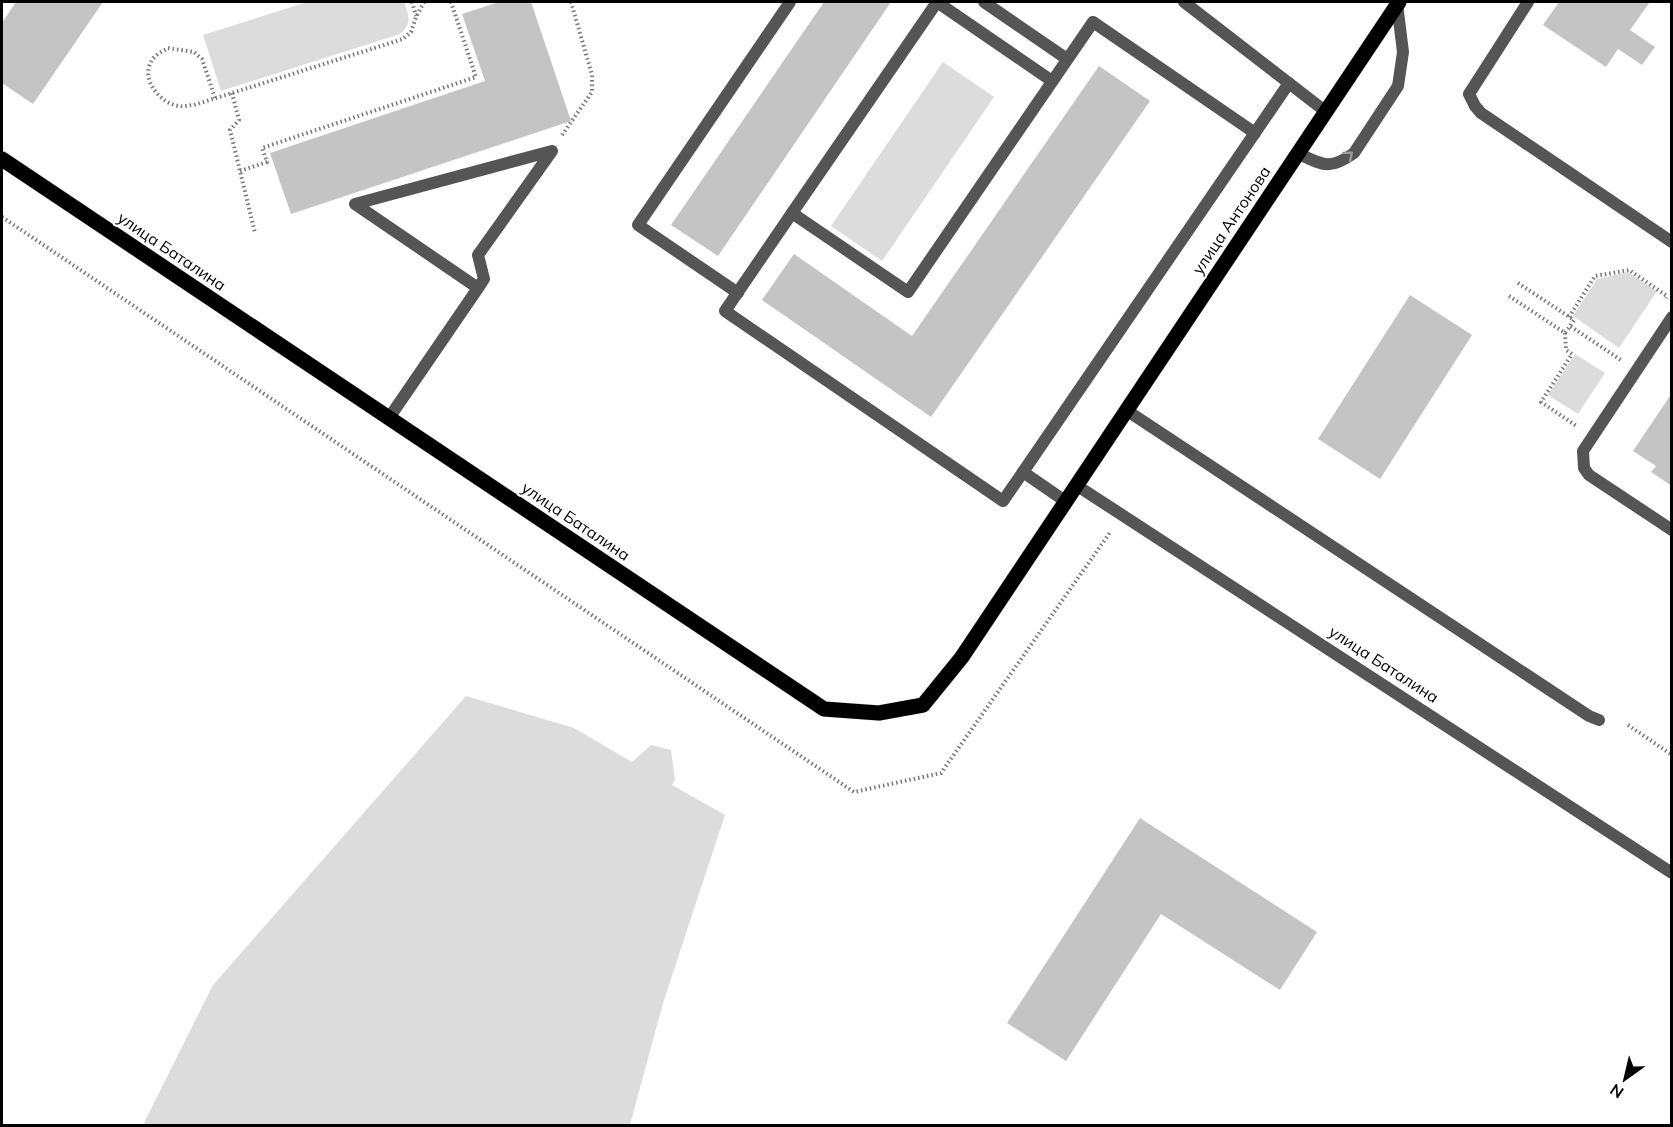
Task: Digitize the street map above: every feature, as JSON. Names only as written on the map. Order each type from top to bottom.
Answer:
[{"type":"main road","name":"улица Антонова","points":[[1093,459],[1398,3]]},
{"type":"main road","name":"улица Баталина","points":[[2,159],[824,709],[879,713],[923,705],[962,657],[1093,459]]},
{"type":"lane","points":[[738,293],[638,225],[790,2]]},
{"type":"lane","points":[[1052,81],[937,2],[725,311],[1003,501],[1289,83]]},
{"type":"lane","points":[[984,2],[1067,59]]},
{"type":"lane","points":[[1184,2],[1325,111]]},
{"type":"lane","points":[[1528,2],[1469,94],[1475,106],[1481,113],[1671,242]]},
{"type":"lane","points":[[1297,153],[1318,163],[1331,165],[1354,153],[1398,86],[1403,52],[1398,3]]},
{"type":"lane","points":[[792,213],[908,292],[1093,22],[1255,133]]},
{"type":"lane","points":[[478,288],[355,204],[552,151]]},
{"type":"lane","points":[[389,418],[484,279],[478,255],[552,151]]},
{"type":"lane","points":[[1671,317],[1582,451],[1584,468],[1589,475],[1671,530]]},
{"type":"lane","points":[[1126,410],[1589,716],[1599,720]]},
{"type":"lane","points":[[1023,472],[1065,501]]},
{"type":"lane","name":"улица Баталина","points":[[1076,484],[1671,873]]},
{"type":"path","points":[[412,2],[416,17]]},
{"type":"path","points":[[215,98],[202,60],[195,52],[168,48],[156,55],[149,65],[148,79],[156,92],[168,102],[187,106],[215,98],[232,93],[403,39],[411,32],[424,2]]},
{"type":"path","points":[[240,171],[267,162],[262,148],[476,77],[451,2]]},
{"type":"path","points":[[552,151],[592,92],[592,75],[571,2]]},
{"type":"path","points":[[232,93],[239,120],[230,129],[255,233]]},
{"type":"path","points":[[1569,316],[1596,276],[1629,270],[1667,296],[1661,305]]},
{"type":"path","points":[[1518,283],[1574,320],[1565,333],[1566,350],[1572,354],[1541,402],[1579,427]]},
{"type":"path","points":[[1509,297],[1565,333]]},
{"type":"path","points":[[1570,326],[1637,370]]},
{"type":"path","points":[[1628,725],[1671,755]]},
{"type":"shaded area","points":[[307,2],[404,2],[408,23],[400,34],[221,91],[203,35]]},
{"type":"shaded area","points":[[943,62],[994,97],[882,261],[831,226]]},
{"type":"shaded area","points":[[1628,272],[1657,291],[1619,348],[1573,316],[1597,279]]},
{"type":"shaded area","points":[[1575,354],[1605,373],[1578,414],[1548,395]]},
{"type":"shaded area","points":[[466,696],[574,728],[632,762],[651,745],[671,750],[675,780],[672,785],[725,815],[663,1003],[630,1125],[143,1125],[213,985]]},
{"type":"building","points":[[16,2],[103,2],[33,104],[2,83],[2,23]]},
{"type":"building","points":[[499,2],[531,2],[571,121],[291,214],[270,153],[485,81],[462,14]]},
{"type":"building","points":[[824,2],[891,2],[718,256],[671,225]]},
{"type":"building","points":[[1559,2],[1650,2],[1630,30],[1655,47],[1642,65],[1618,49],[1606,67],[1543,25]]},
{"type":"building","points":[[1099,66],[1150,101],[931,417],[762,300],[794,254],[912,336]]},
{"type":"building","points":[[1410,295],[1472,335],[1380,479],[1318,439]]},
{"type":"building","points":[[1672,393],[1672,486],[1651,472],[1656,466],[1633,451]]},
{"type":"building","points":[[1140,818],[1317,932],[1280,990],[1161,914],[1066,1061],[1007,1023]]}]
